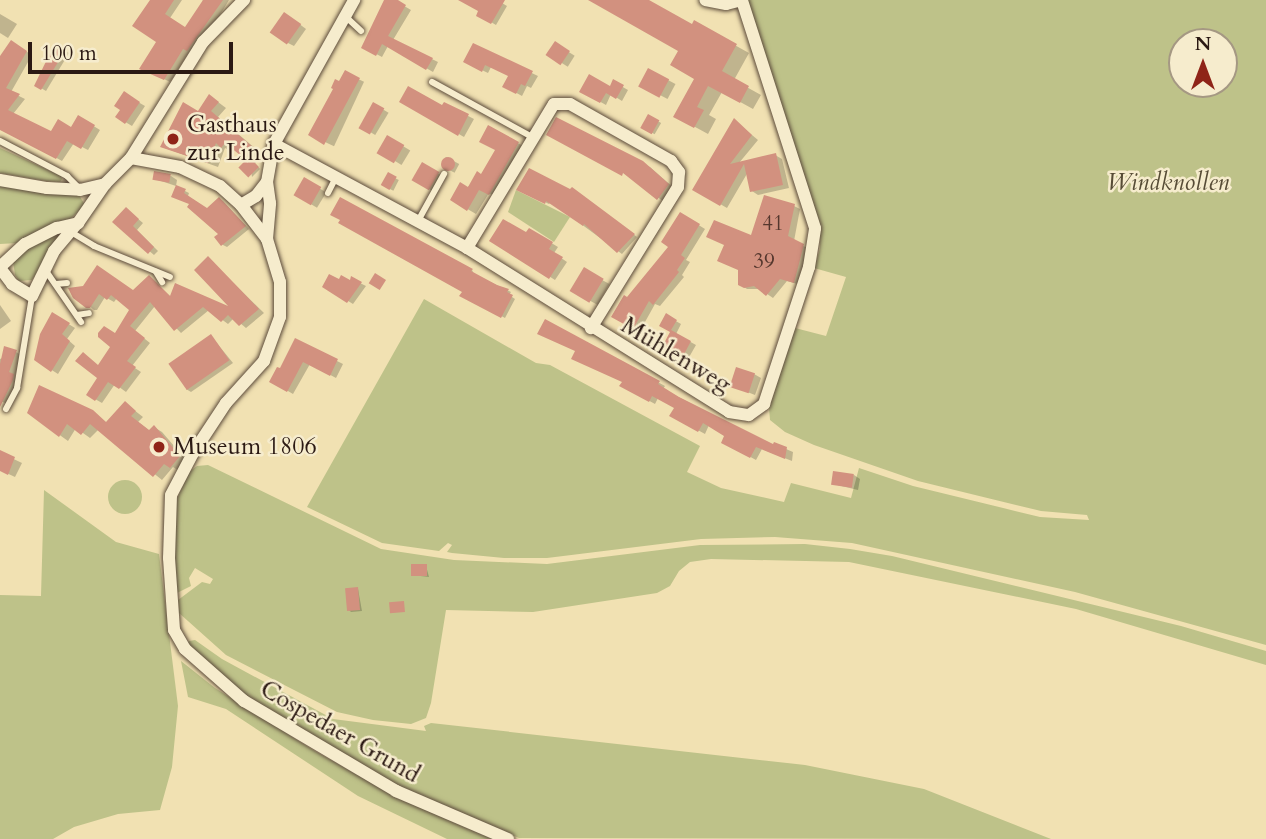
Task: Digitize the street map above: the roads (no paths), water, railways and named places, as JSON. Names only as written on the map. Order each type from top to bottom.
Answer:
[{"type":"street","points":[[74,227],[57,228],[25,244],[0,267],[12,284],[32,296],[45,269],[74,227],[106,184],[131,158],[203,42],[244,0]]},
{"type":"street","points":[[267,239],[270,203],[267,182],[274,144],[354,0]]},
{"type":"street","points":[[705,0],[726,4],[742,0]]},
{"type":"street","name":"Mühlenweg","points":[[274,144],[467,248],[729,412],[749,415],[764,404],[809,267],[815,228],[742,0]]},
{"type":"street","points":[[467,248],[554,104],[565,103],[662,155],[671,161],[679,172],[678,187],[591,328]]},
{"type":"street","points":[[131,158],[164,162],[197,173],[220,186],[241,205],[267,239]]},
{"type":"street","points":[[0,180],[47,188],[80,190],[106,184]]},
{"type":"street","points":[[241,205],[256,196],[267,182]]},
{"type":"street","name":"Cospedaer Grund","points":[[267,239],[281,293],[279,317],[271,345],[264,361],[226,402],[193,453],[169,501],[174,630],[185,649],[244,701],[396,792],[508,839]]},
{"type":"lane","points":[[345,16],[361,31]]},
{"type":"lane","points":[[432,82],[532,137]]},
{"type":"lane","points":[[0,141],[67,177],[80,190]]},
{"type":"lane","points":[[418,221],[444,174]]},
{"type":"lane","points":[[328,193],[336,177]]},
{"type":"lane","points":[[74,227],[170,277]]},
{"type":"lane","points":[[45,269],[79,318],[89,313]]},
{"type":"lane","points":[[156,272],[162,282]]},
{"type":"lane","points":[[56,284],[67,283]]},
{"type":"lane","points":[[6,409],[17,388],[32,296]]},
{"type":"place","name":"Gasthaus zur Linde","points":[[173,139]]},
{"type":"place","name":"Museum 1806","points":[[159,447]]},
{"type":"park label","name":"Windknollen","points":[[1168,183]]}]
